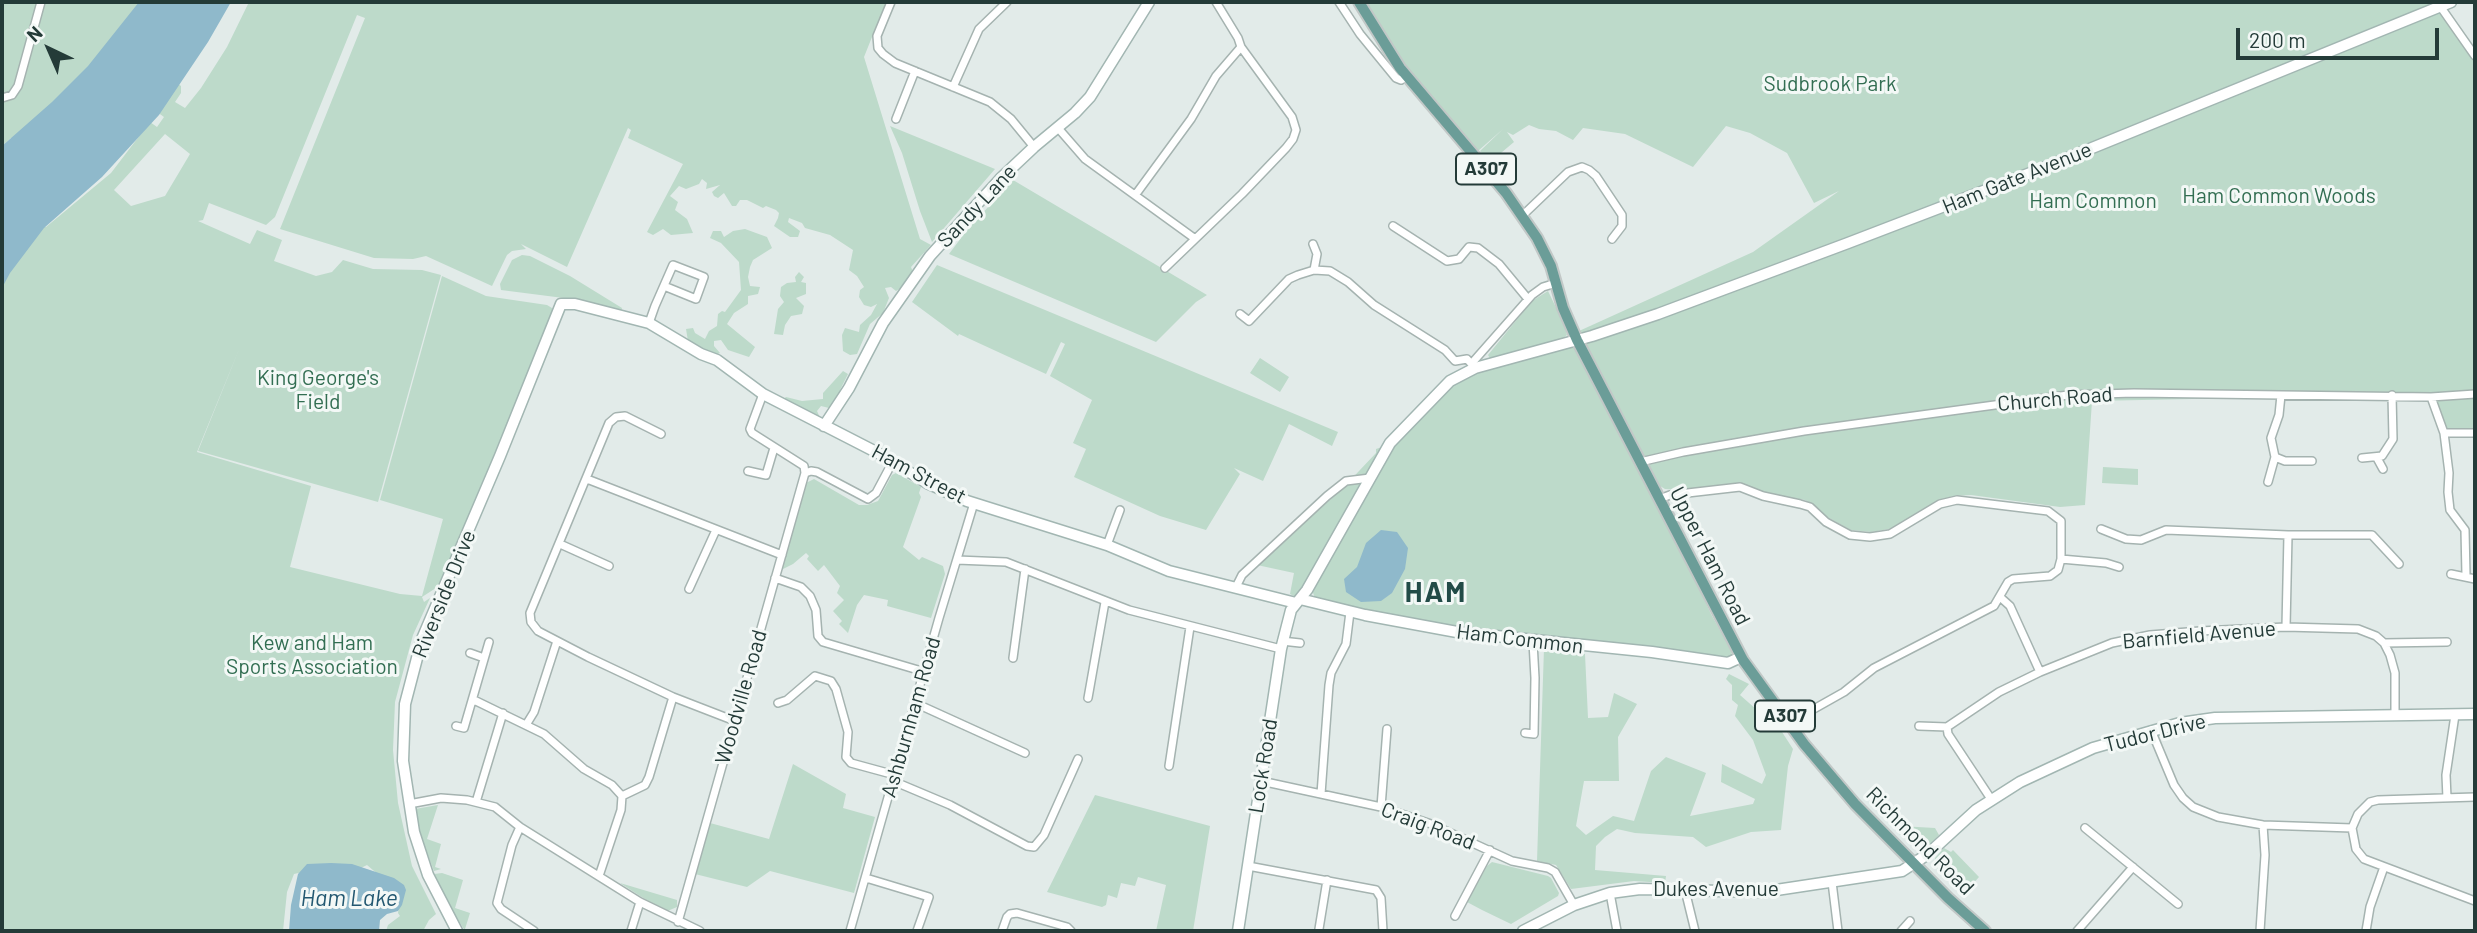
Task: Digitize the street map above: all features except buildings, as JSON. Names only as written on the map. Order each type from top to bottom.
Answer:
[{"type":"main road","name":"A307","points":[[1359,2],[1406,76],[1522,215],[1546,255],[1563,308],[1577,340]]},
{"type":"main road","name":"Upper Ham Road","points":[[1577,340],[1741,657],[1830,775]]},
{"type":"main road","name":"Richmond Road","points":[[1830,775],[1980,930]]},
{"type":"street","points":[[2,98],[12,95],[18,86],[41,2]]},
{"type":"street","points":[[891,2],[877,36],[878,48],[883,54],[895,63],[1002,109],[1034,147]]},
{"type":"street","points":[[953,87],[979,29],[1007,2]]},
{"type":"street","name":"Sandy Lane","points":[[824,426],[849,388],[883,323],[930,256],[953,228],[1034,147],[1090,97],[1149,2]]},
{"type":"street","points":[[1165,268],[1286,148],[1296,130],[1292,117],[1241,47],[1216,2]]},
{"type":"street","points":[[1339,2],[1360,34],[1396,78],[1401,80],[1406,76]]},
{"type":"street","name":"Ham Gate Avenue","points":[[1577,340],[1658,314],[1873,234],[2451,2]]},
{"type":"street","points":[[2440,6],[2475,56]]},
{"type":"street","points":[[1136,194],[1191,119],[1216,76],[1241,47]]},
{"type":"street","points":[[896,119],[915,71]]},
{"type":"street","points":[[1058,128],[1085,159],[1194,238]]},
{"type":"street","points":[[1522,215],[1569,172],[1582,167],[1596,176],[1622,215],[1622,226],[1612,239]]},
{"type":"street","points":[[1393,226],[1450,262],[1459,259],[1469,247],[1479,248],[1499,264],[1528,299]]},
{"type":"street","points":[[1313,244],[1317,254],[1314,270]]},
{"type":"street","points":[[649,323],[664,286],[673,265],[704,276],[696,299],[664,286]]},
{"type":"street","points":[[1240,314],[1249,321],[1289,279],[1314,270],[1337,274],[1374,305],[1455,361],[1467,359],[1473,365]]},
{"type":"street","points":[[1298,601],[1399,432],[1457,376],[1473,365],[1528,299],[1539,289],[1556,283]]},
{"type":"street","name":"Ham Street","points":[[561,304],[575,304],[649,323],[701,354],[717,360],[763,394],[878,453],[927,483],[974,503],[1107,545],[1169,571],[1298,601]]},
{"type":"street","name":"Riverside Drive","points":[[457,931],[428,875],[414,832],[403,761],[405,704],[422,639],[561,304]]},
{"type":"street","points":[[1473,365],[1577,340]]},
{"type":"street","points":[[1454,358],[1452,367],[1457,376]]},
{"type":"street","name":"Church Road","points":[[1640,462],[1804,431],[2068,395],[2134,393],[2431,397],[2475,394]]},
{"type":"street","points":[[763,394],[750,429],[754,436],[804,466],[805,472],[817,472],[867,499],[876,493],[892,463]]},
{"type":"street","points":[[2268,482],[2275,457],[2271,438],[2279,415],[2281,395]]},
{"type":"street","points":[[2362,458],[2377,458],[2388,449],[2393,439],[2392,395]]},
{"type":"street","points":[[2431,397],[2444,433],[2450,510],[2465,530],[2466,575]]},
{"type":"street","points":[[662,434],[625,416],[616,417],[609,423],[530,613],[531,622],[538,631],[557,641],[735,722]]},
{"type":"street","points":[[2444,433],[2475,433]]},
{"type":"street","points":[[748,471],[766,475],[774,448]]},
{"type":"street","points":[[2275,457],[2285,461],[2312,461]]},
{"type":"street","points":[[2377,458],[2384,469]]},
{"type":"street","name":"Woodville Road","points":[[678,922],[805,472]]},
{"type":"street","points":[[1237,587],[1247,570],[1348,479],[1370,478]]},
{"type":"street","points":[[587,479],[782,555]]},
{"type":"street","points":[[1659,499],[1670,495],[1740,487],[1763,496],[1800,503],[1810,507],[1826,522],[1850,534],[1870,537],[1890,534],[1940,504],[1957,500],[2048,511],[2061,521],[2062,559],[2058,570],[2050,576],[2013,579],[2008,582],[1994,606],[1874,668],[1844,692],[1789,723]]},
{"type":"street","name":"Ashburnham Road","points":[[850,931],[974,503]]},
{"type":"street","points":[[1107,545],[1120,510]]},
{"type":"street","points":[[2101,529],[2126,539],[2141,541],[2166,530],[2372,535],[2399,564]]},
{"type":"street","points":[[689,589],[716,530]]},
{"type":"street","points":[[2286,626],[2288,535]]},
{"type":"street","points":[[560,544],[609,566]]},
{"type":"street","points":[[2062,559],[2106,563],[2119,567]]},
{"type":"street","points":[[957,561],[996,561],[1025,569],[1105,602],[1190,627],[1281,645],[1300,643]]},
{"type":"street","points":[[1013,658],[1025,569]]},
{"type":"street","points":[[2451,574],[2475,579]]},
{"type":"street","points":[[775,578],[801,587],[810,596],[816,610],[818,636],[823,642],[925,672]]},
{"type":"street","points":[[2000,597],[2010,606],[2040,672]]},
{"type":"street","name":"Ham Common","points":[[1298,601],[1457,632],[1534,642],[1652,652],[1728,663],[1741,657]]},
{"type":"street","name":"Lock Road","points":[[1238,931],[1281,645],[1291,610],[1298,601]]},
{"type":"street","points":[[1088,698],[1105,602]]},
{"type":"street","points":[[1321,794],[1329,685],[1331,673],[1346,644],[1350,612]]},
{"type":"street","name":"Barnfield Avenue","points":[[1947,727],[1999,692],[2040,672],[2112,643],[2150,635],[2286,626],[2358,629],[2384,643],[2447,642]]},
{"type":"street","points":[[1169,766],[1190,627]]},
{"type":"street","points":[[527,725],[534,712],[557,641]]},
{"type":"street","points":[[456,726],[464,728],[489,642]]},
{"type":"street","points":[[1525,733],[1534,734],[1534,642]]},
{"type":"street","points":[[2384,643],[2395,673],[2395,715]]},
{"type":"street","points":[[470,653],[484,658]]},
{"type":"street","points":[[778,703],[788,700],[815,676],[831,681],[836,689],[848,732],[846,757],[851,763],[894,778],[1027,846],[1034,847],[1044,835],[1078,759]]},
{"type":"street","points":[[622,796],[645,785],[673,696]]},
{"type":"street","points":[[474,700],[544,734],[584,769],[612,785],[622,796],[621,810],[599,876]]},
{"type":"street","points":[[915,703],[1025,753]]},
{"type":"street","points":[[476,802],[503,713]]},
{"type":"street","name":"Tudor Drive","points":[[1914,864],[1991,799],[2064,760],[2151,730],[2215,718],[2475,714]]},
{"type":"street","points":[[2447,798],[2446,775],[2455,715]]},
{"type":"street","points":[[1919,726],[1947,727],[1948,734],[1991,799]]},
{"type":"street","points":[[1381,807],[1387,729]]},
{"type":"street","points":[[2151,730],[2174,785],[2193,807],[2218,817],[2263,825],[2352,828]]},
{"type":"street","name":"Craig Road","points":[[1261,781],[1381,807],[1431,824],[1512,861],[1548,868],[1555,872],[1574,905]]},
{"type":"street","points":[[2475,797],[2378,800],[2370,803],[2358,814],[2352,828],[2359,854],[2384,867],[2475,901]]},
{"type":"street","points":[[409,804],[441,798],[495,807],[520,827],[640,902],[700,931]]},
{"type":"street","points":[[2260,931],[2265,855],[2263,825]]},
{"type":"street","points":[[520,827],[512,845],[497,903],[501,909],[534,931]]},
{"type":"street","points":[[2085,828],[2178,904]]},
{"type":"street","points":[[1455,916],[1490,850]]},
{"type":"street","name":"Dukes Avenue","points":[[1523,931],[1574,905],[1611,893],[1640,889],[1763,892],[1891,873],[1914,864]]},
{"type":"street","points":[[1248,866],[1376,890],[1381,898],[1383,931]]},
{"type":"street","points":[[2077,931],[2133,867]]},
{"type":"street","points":[[2366,931],[2370,907],[2384,867]]},
{"type":"street","points":[[866,878],[929,897],[918,931]]},
{"type":"street","points":[[1319,929],[1327,880]]},
{"type":"street","points":[[1832,882],[1838,931]]},
{"type":"street","points":[[1685,890],[1695,931]]},
{"type":"street","points":[[1611,893],[1617,931]]},
{"type":"street","points":[[631,931],[640,902]]},
{"type":"street","points":[[1002,931],[1007,917],[1017,913],[1067,926],[1071,931]]},
{"type":"street","points":[[1900,931],[1910,921]]},
{"type":"green space","points":[[2,2],[145,2],[115,40],[16,141],[11,138],[2,146]]},
{"type":"green space","points":[[249,2],[886,2],[864,57],[920,239],[931,245],[911,267],[913,272],[901,288],[896,291],[891,287],[885,288],[889,298],[883,313],[870,324],[857,354],[850,355],[843,351],[842,335],[845,328],[859,332],[860,325],[871,315],[877,304],[871,307],[864,305],[859,297],[860,290],[864,287],[849,270],[853,250],[830,235],[805,228],[802,223],[789,218],[788,222],[800,231],[798,237],[790,237],[774,226],[779,213],[776,210],[766,206],[763,208],[747,200],[740,200],[736,206],[732,206],[724,193],[718,198],[714,196],[712,192],[720,185],[706,189],[707,183],[702,179],[699,184],[686,189],[679,186],[670,196],[678,202],[675,210],[687,219],[693,233],[671,235],[663,229],[653,235],[647,232],[683,164],[628,138],[631,130],[628,128],[567,267],[521,244],[526,249],[512,251],[507,255],[492,286],[426,256],[413,259],[374,258],[280,229],[365,18],[357,15],[275,217],[266,225],[209,203],[203,220],[198,221],[250,244],[257,230],[282,240],[274,261],[316,276],[332,272],[343,260],[373,269],[422,270],[441,275],[378,502],[198,451],[240,347],[197,452],[311,486],[290,567],[400,594],[422,596],[443,519],[380,500],[442,276],[486,296],[552,308],[552,320],[439,586],[422,597],[424,602],[430,598],[413,635],[395,702],[393,750],[398,803],[412,866],[436,914],[423,931],[386,931],[388,925],[400,916],[398,913],[401,894],[367,865],[359,869],[326,867],[294,874],[287,892],[283,931],[2,931],[2,277],[43,226],[46,227],[111,173],[150,122],[157,127],[164,117],[157,112],[172,79],[181,86],[181,93],[175,102],[185,108],[227,47]],"holes":[[[165,134],[190,154],[165,196],[131,206],[114,190]]]},
{"type":"green space","name":"Ham Common Woods","points":[[1365,2],[2445,2],[2442,3],[2475,54],[2475,428],[2447,429],[2435,397],[2392,395],[2092,401],[2085,505],[2060,507],[1971,495],[1953,496],[1889,529],[1871,532],[1851,530],[1820,513],[1805,500],[1768,494],[1747,486],[1737,484],[1665,489],[1660,486],[1579,331],[1753,252],[1839,191],[1814,203],[1787,153],[1750,133],[1726,126],[1693,167],[1625,134],[1583,128],[1573,140],[1556,131],[1529,125],[1513,135],[1507,132],[1514,142],[1489,163],[1480,151],[1503,129],[1478,151],[1405,66]]},
{"type":"green space","points":[[890,126],[995,169],[932,242],[902,153]]},
{"type":"green space","points":[[1013,180],[1207,295],[1196,302],[1156,342],[949,254]]},
{"type":"green space","points":[[745,229],[767,237],[772,248],[753,260],[750,267],[750,286],[760,287],[758,294],[748,296],[748,304],[734,313],[727,324],[755,347],[749,357],[728,350],[721,340],[714,341],[714,346],[720,353],[713,356],[688,341],[686,329],[693,328],[695,333],[705,339],[709,331],[717,326],[718,314],[725,312],[741,290],[739,262],[721,243],[710,238],[713,231],[721,231],[724,237],[733,231]]},
{"type":"green space","points":[[522,255],[530,256],[570,276],[622,308],[621,312],[587,301],[501,290],[500,284],[512,260]]},
{"type":"green space","points":[[937,265],[1338,432],[1332,446],[1289,424],[1263,481],[1234,468],[1240,474],[1206,530],[1160,516],[1074,477],[1086,449],[1073,443],[1092,400],[1050,376],[1065,344],[1061,342],[1046,374],[959,334],[958,336],[912,302]]},
{"type":"green space","points":[[799,272],[804,277],[801,282],[806,283],[806,294],[796,298],[804,306],[802,314],[791,316],[783,335],[774,334],[778,309],[784,302],[780,296],[781,287],[796,282],[795,277]]},
{"type":"green space","points":[[1548,291],[1567,335],[1562,339],[1491,360],[1488,355],[1532,301]]},
{"type":"green space","points":[[1574,346],[1685,557],[1732,652],[1731,657],[1439,626],[1316,601],[1312,590],[1391,450],[1402,434],[1446,390],[1463,377],[1486,368]]},
{"type":"green space","points":[[1260,358],[1289,377],[1280,392],[1250,373]]},
{"type":"green space","points":[[843,371],[848,374],[840,390],[842,395],[833,409],[821,406],[817,411],[821,420],[780,402],[786,397],[802,401],[823,399],[823,393]]},
{"type":"green space","points":[[1382,447],[1313,574],[1296,597],[1290,594],[1294,573],[1257,565],[1342,489],[1376,453],[1376,449]]},
{"type":"green space","points":[[2103,467],[2138,469],[2138,485],[2102,483]]},
{"type":"green space","points":[[896,473],[921,487],[921,497],[903,547],[919,560],[922,557],[943,566],[945,574],[931,618],[887,606],[888,600],[864,595],[857,605],[848,633],[839,624],[842,621],[833,611],[844,600],[837,593],[840,586],[824,565],[818,571],[807,559],[809,556],[806,553],[781,570],[806,483],[814,479],[859,505],[867,505],[878,501],[892,475]]},
{"type":"green space","points":[[1544,648],[1585,654],[1588,718],[1608,717],[1614,693],[1637,704],[1618,737],[1619,781],[1584,781],[1576,826],[1586,835],[1613,816],[1634,821],[1651,771],[1666,757],[1706,773],[1690,816],[1753,804],[1755,799],[1721,782],[1722,764],[1762,784],[1766,775],[1753,740],[1735,716],[1738,705],[1732,700],[1732,685],[1726,679],[1729,674],[1749,684],[1740,695],[1782,732],[1793,749],[1788,766],[1781,830],[1751,832],[1706,847],[1693,837],[1617,829],[1596,846],[1595,870],[1666,876],[1665,883],[1634,881],[1571,889],[1556,865],[1537,861]]},
{"type":"green space","points":[[793,764],[846,794],[843,808],[875,817],[854,893],[770,871],[747,887],[695,874],[710,823],[769,839]]},
{"type":"green space","points":[[1095,795],[1210,826],[1193,931],[1156,931],[1166,885],[1138,877],[1135,886],[1121,883],[1117,898],[1108,895],[1106,905],[1102,907],[1047,892]]},
{"type":"green space","points":[[438,805],[427,839],[441,844],[435,867],[441,869],[434,871],[420,835],[415,809]]},
{"type":"green space","points":[[1900,826],[1935,828],[1939,835],[1924,850],[1916,848],[1897,832]]},
{"type":"green space","points":[[1944,848],[1951,852],[1953,850],[1979,877],[1963,895],[1935,866],[1935,858]]},
{"type":"green space","points":[[1492,862],[1548,876],[1559,893],[1558,896],[1511,924],[1482,910],[1467,902],[1487,866]]},
{"type":"green space","points":[[442,873],[463,880],[455,908],[470,913],[465,929],[473,931],[465,931],[451,908],[434,874]]},
{"type":"green space","points":[[620,883],[677,900],[677,907],[665,912]]},
{"type":"water","points":[[139,2],[231,2],[159,115],[102,177],[44,228],[2,288],[2,146],[88,66]]},
{"type":"water","points":[[1381,530],[1397,532],[1408,548],[1405,569],[1392,593],[1381,601],[1361,602],[1346,592],[1344,579],[1357,567],[1366,543]]},
{"type":"water","name":"Ham Lake","points":[[307,864],[352,864],[394,878],[404,885],[406,890],[402,905],[398,911],[387,914],[380,920],[379,931],[289,931],[298,874]]},
{"type":"district","name":"HAM","points":[[1436,593]]},
{"type":"park label","name":"Sudbrook Park","points":[[1830,84]]},
{"type":"park label","name":"King George's Field","points":[[318,390]]},
{"type":"park label","name":"Kew and Ham Sports Association","points":[[312,655]]}]
